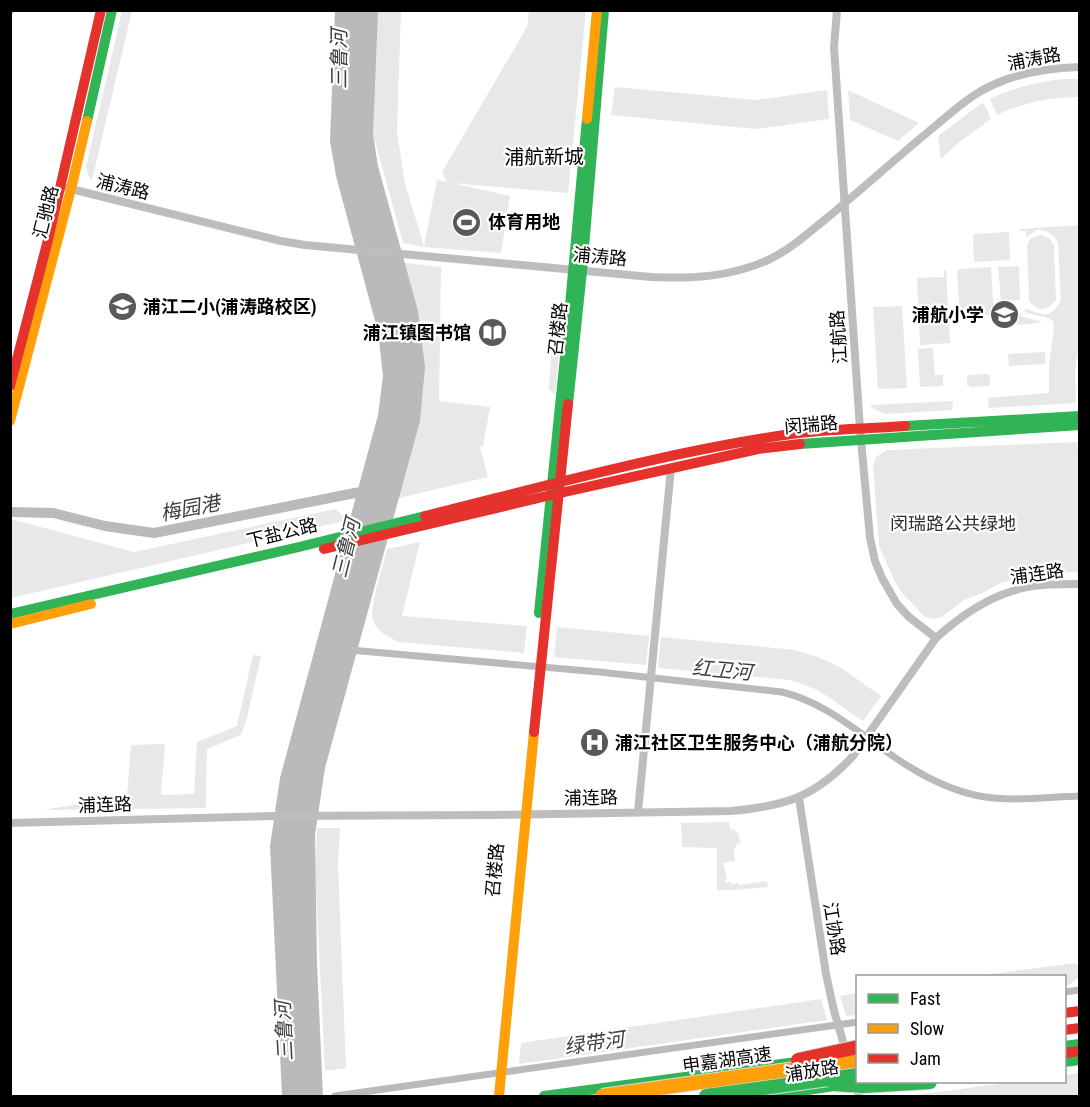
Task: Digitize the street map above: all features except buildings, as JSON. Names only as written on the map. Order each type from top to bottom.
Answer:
[{"type":"main road","name":"汇驰路","points":[[10,386],[48,240],[65,188],[101,10]]},
{"type":"main road","name":"汇驰路","points":[[10,421],[65,188],[111,10]]},
{"type":"main road","name":"召楼路","points":[[577,270],[597,10]]},
{"type":"main road","name":"召楼路","points":[[496,1091],[604,10]]},
{"type":"main road","name":"闵瑞路","points":[[556,489],[633,465],[794,434],[861,434],[1077,421]]},
{"type":"main road","name":"闵瑞路","points":[[556,489],[758,449],[861,434]]},
{"type":"main road","name":"下盐公路","points":[[10,614],[396,528],[556,489]]},
{"type":"main road","name":"下盐公路","points":[[10,624],[343,540]]},
{"type":"main road","name":"申嘉湖高速","points":[[602,1096],[728,1078],[768,1067],[855,1054]]},
{"type":"main road","points":[[544,1096],[855,1054]]},
{"type":"main road","name":"申嘉湖高速","points":[[706,1096],[802,1083],[859,1084]]},
{"type":"main road","points":[[802,1083],[863,1086],[913,1083]]},
{"type":"main road","name":"浦放路","points":[[767,1096],[859,1084]]},
{"type":"street","name":"江航路","points":[[837,10],[834,47],[866,513],[875,561],[882,578],[897,604],[909,617],[936,638]]},
{"type":"street","name":"浦涛路","points":[[65,188],[304,245],[651,277],[681,279],[708,277],[744,269],[785,251],[957,107],[994,84],[1023,74],[1080,67]]},
{"type":"street","points":[[638,812],[671,468]]},
{"type":"street","name":"浦连路","points":[[10,822],[274,816],[731,811],[780,804],[799,798],[828,781],[840,770],[858,749],[936,638],[980,604],[1007,593],[1033,587],[1080,584]]},
{"type":"street","name":"江协路","points":[[799,798],[826,974],[834,1011],[842,1038],[855,1054]]},
{"type":"green space","points":[[122,11],[132,11],[92,180],[86,167]]},
{"type":"green space","points":[[375,11],[401,11],[397,132],[405,184],[424,246],[437,180],[446,182],[442,172],[527,27],[529,11],[586,11],[568,193],[452,183],[510,196],[501,253],[424,247],[403,243],[373,134]]},
{"type":"green space","points":[[1064,79],[1079,79],[1079,97],[1037,102],[997,115],[990,99],[1026,86]]},
{"type":"green space","points":[[615,87],[756,100],[827,90],[829,119],[756,129],[611,115]]},
{"type":"green space","points":[[848,90],[919,123],[898,141],[850,120]]},
{"type":"green space","points":[[982,103],[991,119],[958,143],[941,159],[938,136]]},
{"type":"green space","points":[[1079,225],[1080,336],[1075,372],[1076,403],[989,408],[988,398],[1049,393],[1053,321],[1026,313],[1024,309],[1042,314],[1049,313],[1055,310],[1061,300],[1058,243],[1047,232],[1037,230],[1026,237],[1026,231],[1020,231],[1020,229]]},
{"type":"green space","points":[[1009,232],[1010,260],[974,262],[973,234]]},
{"type":"green space","points":[[1040,235],[1049,238],[1054,245],[1056,300],[1050,306],[1042,309],[1035,307],[1029,300],[1027,245],[1031,238]]},
{"type":"green space","points":[[380,260],[441,267],[439,401],[490,407],[483,446],[480,447],[488,477],[399,498]]},
{"type":"green space","points":[[1019,266],[1020,300],[1001,301],[998,267]]},
{"type":"green space","points":[[991,267],[994,317],[977,314],[960,318],[957,272],[959,269]]},
{"type":"green space","points":[[944,270],[946,270],[950,343],[920,345],[917,278],[944,277]]},
{"type":"green space","points":[[902,306],[907,388],[878,389],[873,307]]},
{"type":"green space","points":[[1021,313],[1021,316],[1042,322],[1014,324],[1005,321],[1004,314]]},
{"type":"green space","points":[[561,336],[555,395],[549,389],[552,342],[553,338]]},
{"type":"green space","points":[[933,348],[935,375],[943,375],[943,386],[920,387],[918,349]]},
{"type":"green space","points":[[1045,352],[1045,364],[1009,366],[1008,354]]},
{"type":"green space","points":[[987,374],[990,376],[989,386],[967,385],[969,375]]},
{"type":"green space","points":[[953,401],[952,410],[885,414],[872,408],[869,402],[871,405]]},
{"type":"green space","name":"闵瑞路公共绿地","points":[[1077,442],[1080,471],[1079,572],[1043,573],[1003,582],[964,600],[942,617],[935,619],[925,617],[895,582],[879,546],[873,466],[876,457],[887,450]]},
{"type":"green space","points":[[335,509],[348,520],[11,598],[11,519],[134,552]]},
{"type":"green space","points":[[420,542],[402,616],[527,626],[524,653],[399,642],[378,628],[373,621],[373,606],[387,549]]},
{"type":"green space","points":[[557,627],[649,636],[646,665],[554,657]]},
{"type":"green space","points":[[661,637],[795,650],[840,667],[881,696],[863,721],[818,690],[791,680],[658,668]]},
{"type":"green space","points":[[253,655],[261,656],[241,735],[207,749],[206,808],[43,810],[127,796],[131,745],[165,744],[161,795],[194,794],[197,742],[237,726]]},
{"type":"green space","points":[[729,822],[730,829],[739,834],[740,843],[737,843],[734,850],[735,861],[723,863],[727,879],[725,883],[738,883],[738,885],[767,881],[768,887],[717,890],[717,848],[682,847],[681,823]]},
{"type":"green space","points":[[317,828],[340,828],[338,864],[346,1068],[325,1071],[315,869]]},
{"type":"green space","points":[[1075,963],[1079,966],[1078,978],[1069,985],[1066,985],[1066,975],[985,975]]},
{"type":"green space","points":[[856,993],[856,1015],[846,1016],[840,996]]},
{"type":"green space","points":[[821,999],[827,1020],[519,1064],[521,1043]]},
{"type":"green space","points":[[1079,1073],[1077,1096],[907,1096],[1006,1083],[1066,1083],[1066,1075]]},
{"type":"water","name":"三鲁河","points":[[335,11],[378,11],[373,134],[378,166],[418,311],[425,367],[420,421],[325,768],[315,835],[317,964],[323,1096],[282,1096],[270,846],[280,778],[378,415],[383,376],[378,332],[336,176],[330,141]]},
{"type":"waterway","name":"梅园港","points":[[10,512],[53,513],[105,526],[154,533],[370,490]]},
{"type":"waterway","name":"红卫河","points":[[350,650],[599,672],[782,692],[816,705],[848,724],[908,766],[960,791],[1004,799],[1080,796]]},
{"type":"waterway","name":"绿带河","points":[[1066,992],[1080,990]]},
{"type":"waterway","name":"绿带河","points":[[335,1096],[856,1022]]},
{"type":"traffic: fast","points":[[87,121],[112,10]]},
{"type":"traffic: fast","points":[[568,404],[582,271],[604,10]]},
{"type":"traffic: fast","points":[[539,613],[587,119]]},
{"type":"traffic: fast","points":[[905,426],[1080,416]]},
{"type":"traffic: fast","points":[[800,444],[1080,425]]},
{"type":"traffic: fast","points":[[10,614],[425,516]]},
{"type":"traffic: fast","points":[[1066,1046],[1080,1044]]},
{"type":"traffic: fast","points":[[1066,1062],[1080,1060]]},
{"type":"traffic: fast","points":[[544,1096],[804,1061]]},
{"type":"traffic: fast","points":[[706,1096],[856,1075]]},
{"type":"traffic: fast","points":[[834,1084],[863,1086],[913,1083]]},
{"type":"traffic: fast","points":[[767,1096],[841,1085]]},
{"type":"traffic: slow","points":[[587,119],[597,10]]},
{"type":"traffic: slow","points":[[10,421],[87,121]]},
{"type":"traffic: slow","points":[[10,624],[91,604]]},
{"type":"traffic: slow","points":[[499,1096],[534,732]]},
{"type":"traffic: slow","points":[[602,1096],[856,1060]]},
{"type":"traffic: jam","points":[[10,386],[48,240],[101,10]]},
{"type":"traffic: jam","points":[[534,732],[568,404]]},
{"type":"traffic: jam","points":[[425,516],[607,470],[745,441],[805,432],[905,426]]},
{"type":"traffic: jam","points":[[324,549],[758,449],[800,444]]},
{"type":"traffic: jam","points":[[1066,1013],[1080,1011]]},
{"type":"traffic: jam","points":[[1066,1030],[1080,1028]]},
{"type":"traffic: jam","points":[[798,1060],[856,1047]]},
{"type":"traffic: jam","points":[[1066,1053],[1080,1051]]},
{"type":"place","name":"体育用地","points":[[467,222]]},
{"type":"place","name":"浦江二小(浦涛路校区)","points":[[122,307]]},
{"type":"place","name":"浦航小学","points":[[1005,315]]},
{"type":"place","name":"浦江镇图书馆","points":[[492,333]]},
{"type":"place","name":"浦江社区卫生服务中心（浦航分院）","points":[[594,743]]},
{"type":"district","name":"浦航新城","points":[[544,157]]}]
